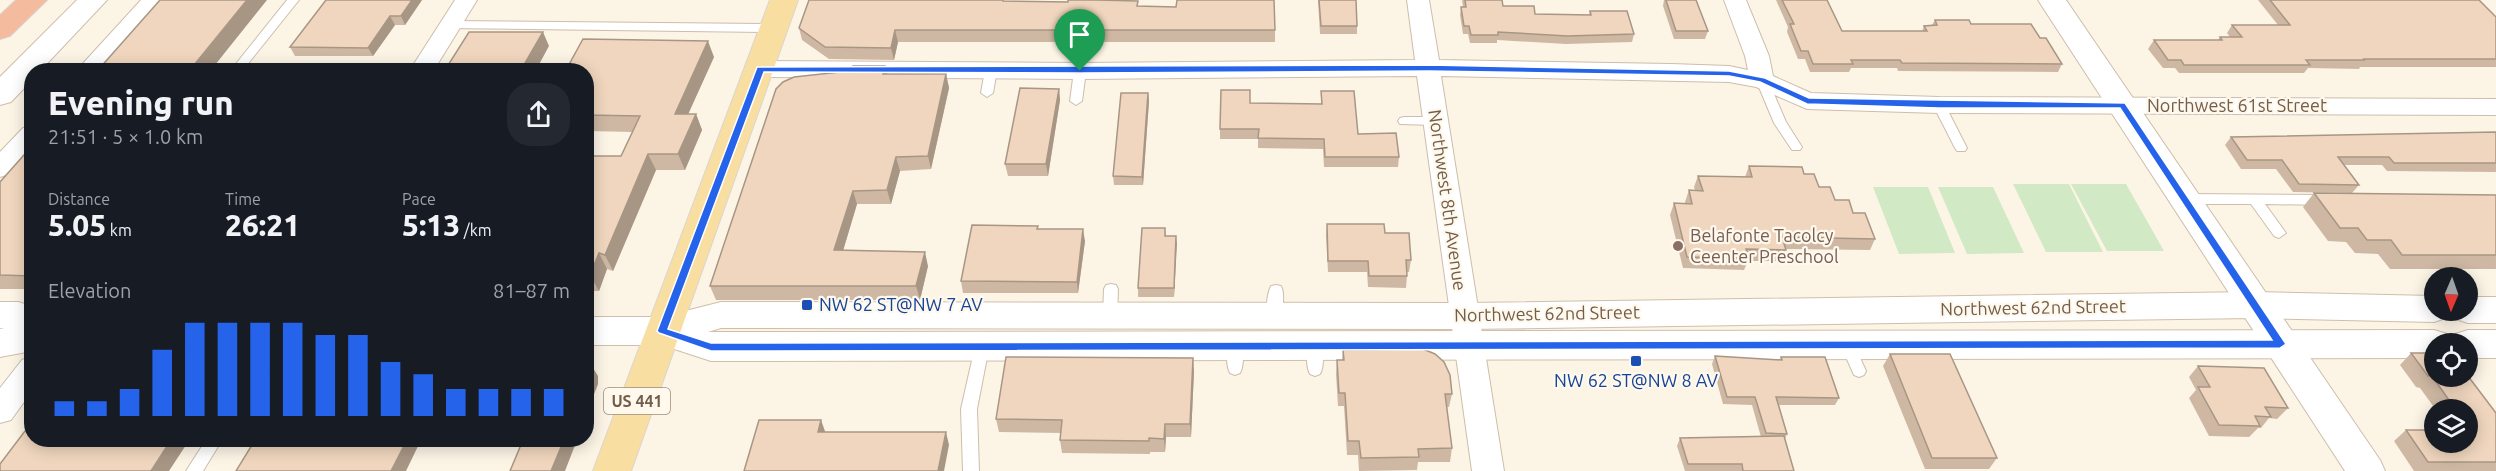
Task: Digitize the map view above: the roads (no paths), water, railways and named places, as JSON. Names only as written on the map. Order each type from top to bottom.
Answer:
[{"type":"highway","points":[[0,3],[3,0]]},
{"type":"highway","points":[[0,30],[33,0]]},
{"type":"main road","points":[[31,63],[93,0]]},
{"type":"main road","name":"US 441","points":[[612,471],[784,0]]},
{"type":"main road","points":[[2052,0],[2366,471]]},
{"type":"main road","points":[[0,95],[24,70]]},
{"type":"main road","name":"Northwest 62nd Street","points":[[594,331],[662,331],[721,315],[1111,302],[1275,302],[1466,331],[1853,358],[2280,344],[2424,344]]},
{"type":"main road","name":"Northwest 62nd Street","points":[[662,331],[711,347],[982,347],[1235,358],[1315,358],[1466,331],[2255,305],[2424,309]]},
{"type":"main road","points":[[2478,310],[2496,310]]},
{"type":"main road","points":[[0,315],[24,317]]},
{"type":"main road","points":[[0,343],[24,338]]},
{"type":"street","points":[[96,63],[154,0]]},
{"type":"street","points":[[426,63],[466,0]]},
{"type":"street","name":"Northwest 8th Avenue","points":[[1418,0],[1488,471]]},
{"type":"street","points":[[1735,0],[1757,56],[1762,80]]},
{"type":"street","name":"Northwest 61st Street","points":[[760,69],[989,82],[1080,71],[1429,68],[1729,74],[1762,80],[1807,101],[1939,105],[2496,107]]},
{"type":"street","points":[[0,168],[24,142]]},
{"type":"street","points":[[1,408],[24,378]]},
{"type":"lane","points":[[243,63],[293,0]]},
{"type":"lane","points":[[450,25],[774,28]]},
{"type":"lane","points":[[1076,101],[1080,71]]},
{"type":"lane","points":[[1762,80],[1780,123],[1796,147]]},
{"type":"lane","points":[[1939,105],[1961,148]]},
{"type":"lane","points":[[1404,121],[1435,121]]},
{"type":"lane","points":[[2185,199],[2336,200]]},
{"type":"lane","points":[[2255,199],[2279,233]]},
{"type":"lane","points":[[971,471],[969,409],[982,347]]},
{"type":"lane","points":[[194,471],[209,447]]},
{"type":"place","name":"Belafonte Tacolcy Ceenter Preschool","points":[[1678,246]]},
{"type":"place","name":"NW 62 ST@NW 7 AV","points":[[807,305]]},
{"type":"place","name":"NW 62 ST@NW 8 AV","points":[[1636,361]]}]
